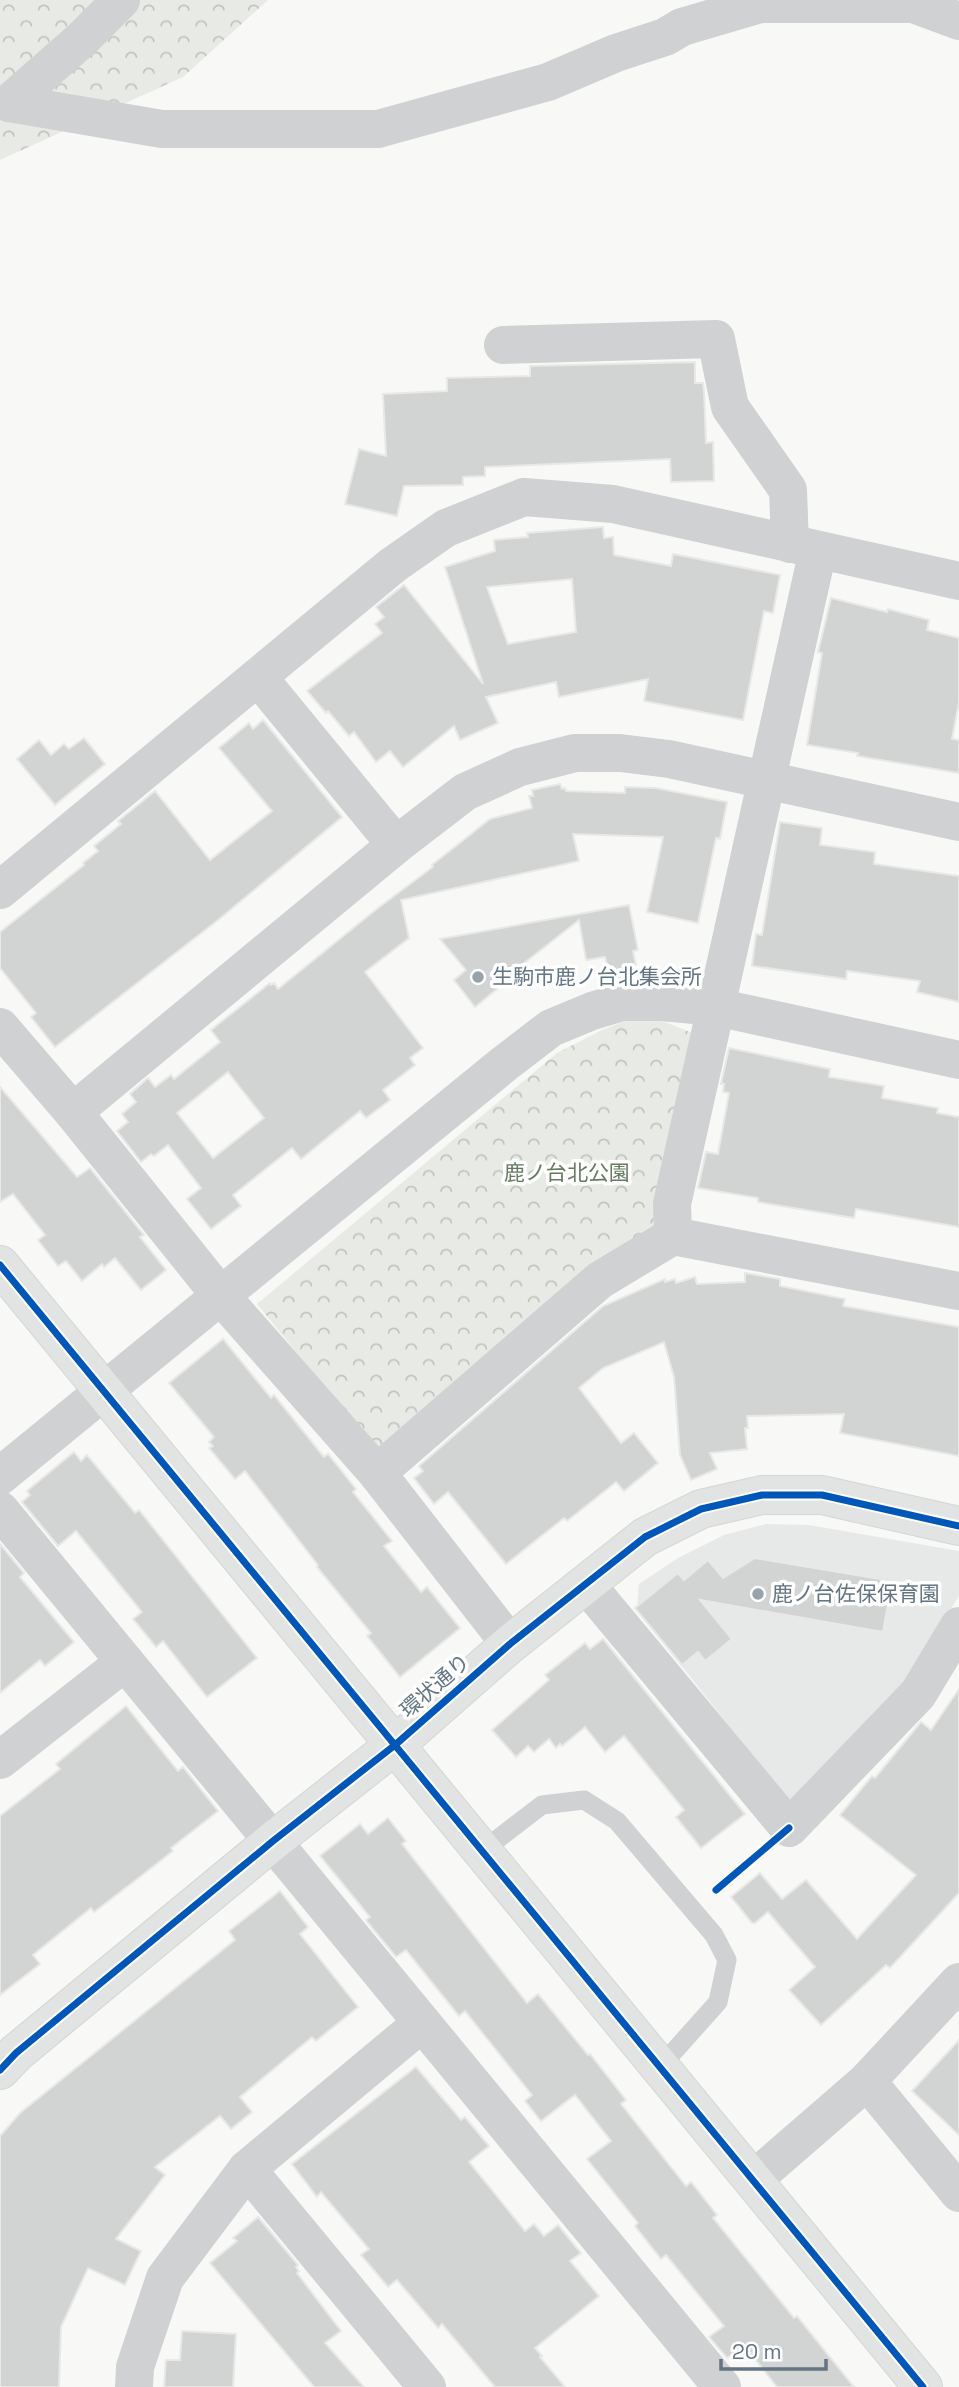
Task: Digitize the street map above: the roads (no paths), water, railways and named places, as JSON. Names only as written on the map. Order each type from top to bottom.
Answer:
[{"type":"street","points":[[121,0],[81,40],[9,103],[162,129],[378,129],[548,82],[616,53],[665,37],[682,27],[760,4],[913,4],[959,21]]},
{"type":"street","points":[[503,345],[716,339],[730,407],[788,490],[804,547],[767,780],[671,1205],[673,1236]]},
{"type":"street","points":[[0,890],[393,565],[446,528],[524,497],[613,504],[959,582]]},
{"type":"street","points":[[258,677],[396,845]]},
{"type":"street","points":[[73,1112],[396,845],[465,792],[520,767],[575,753],[620,753],[669,759],[959,822]]},
{"type":"street","points":[[0,1476],[551,1028],[622,1002],[662,1002],[716,1007],[959,1060]]},
{"type":"street","points":[[0,1027],[73,1112],[220,1296],[377,1473],[510,1644]]},
{"type":"street","points":[[377,1473],[600,1280],[673,1236],[959,1291]]},
{"type":"street","points":[[0,1265],[923,2387]]},
{"type":"street","name":"環状通り","points":[[0,2070],[16,2053],[272,1841],[395,1745],[510,1644],[645,1537],[701,1509],[762,1495],[822,1495],[959,1526]]},
{"type":"street","points":[[0,1510],[722,2387]]},
{"type":"street","points":[[586,1584],[789,1828],[918,1694],[959,1626]]},
{"type":"street","points":[[0,1760],[125,1662]]},
{"type":"street","points":[[753,2180],[867,2081],[959,1982]]},
{"type":"street","points":[[134,2387],[135,2367],[165,2278],[247,2169],[422,2023]]},
{"type":"street","points":[[867,2081],[959,2193]]},
{"type":"street","points":[[247,2169],[427,2387]]},
{"type":"lane","points":[[482,1851],[542,1805],[584,1800],[617,1821],[681,1894],[714,1935],[727,1960],[718,2002],[660,2067]]},
{"type":"place","name":"生駒市鹿ノ台北集会所","points":[[478,977]]},
{"type":"place","name":"鹿ノ台佐保保育園","points":[[758,1594]]},
{"type":"park label","name":"鹿ノ台北公園","points":[[567,1173]]}]
